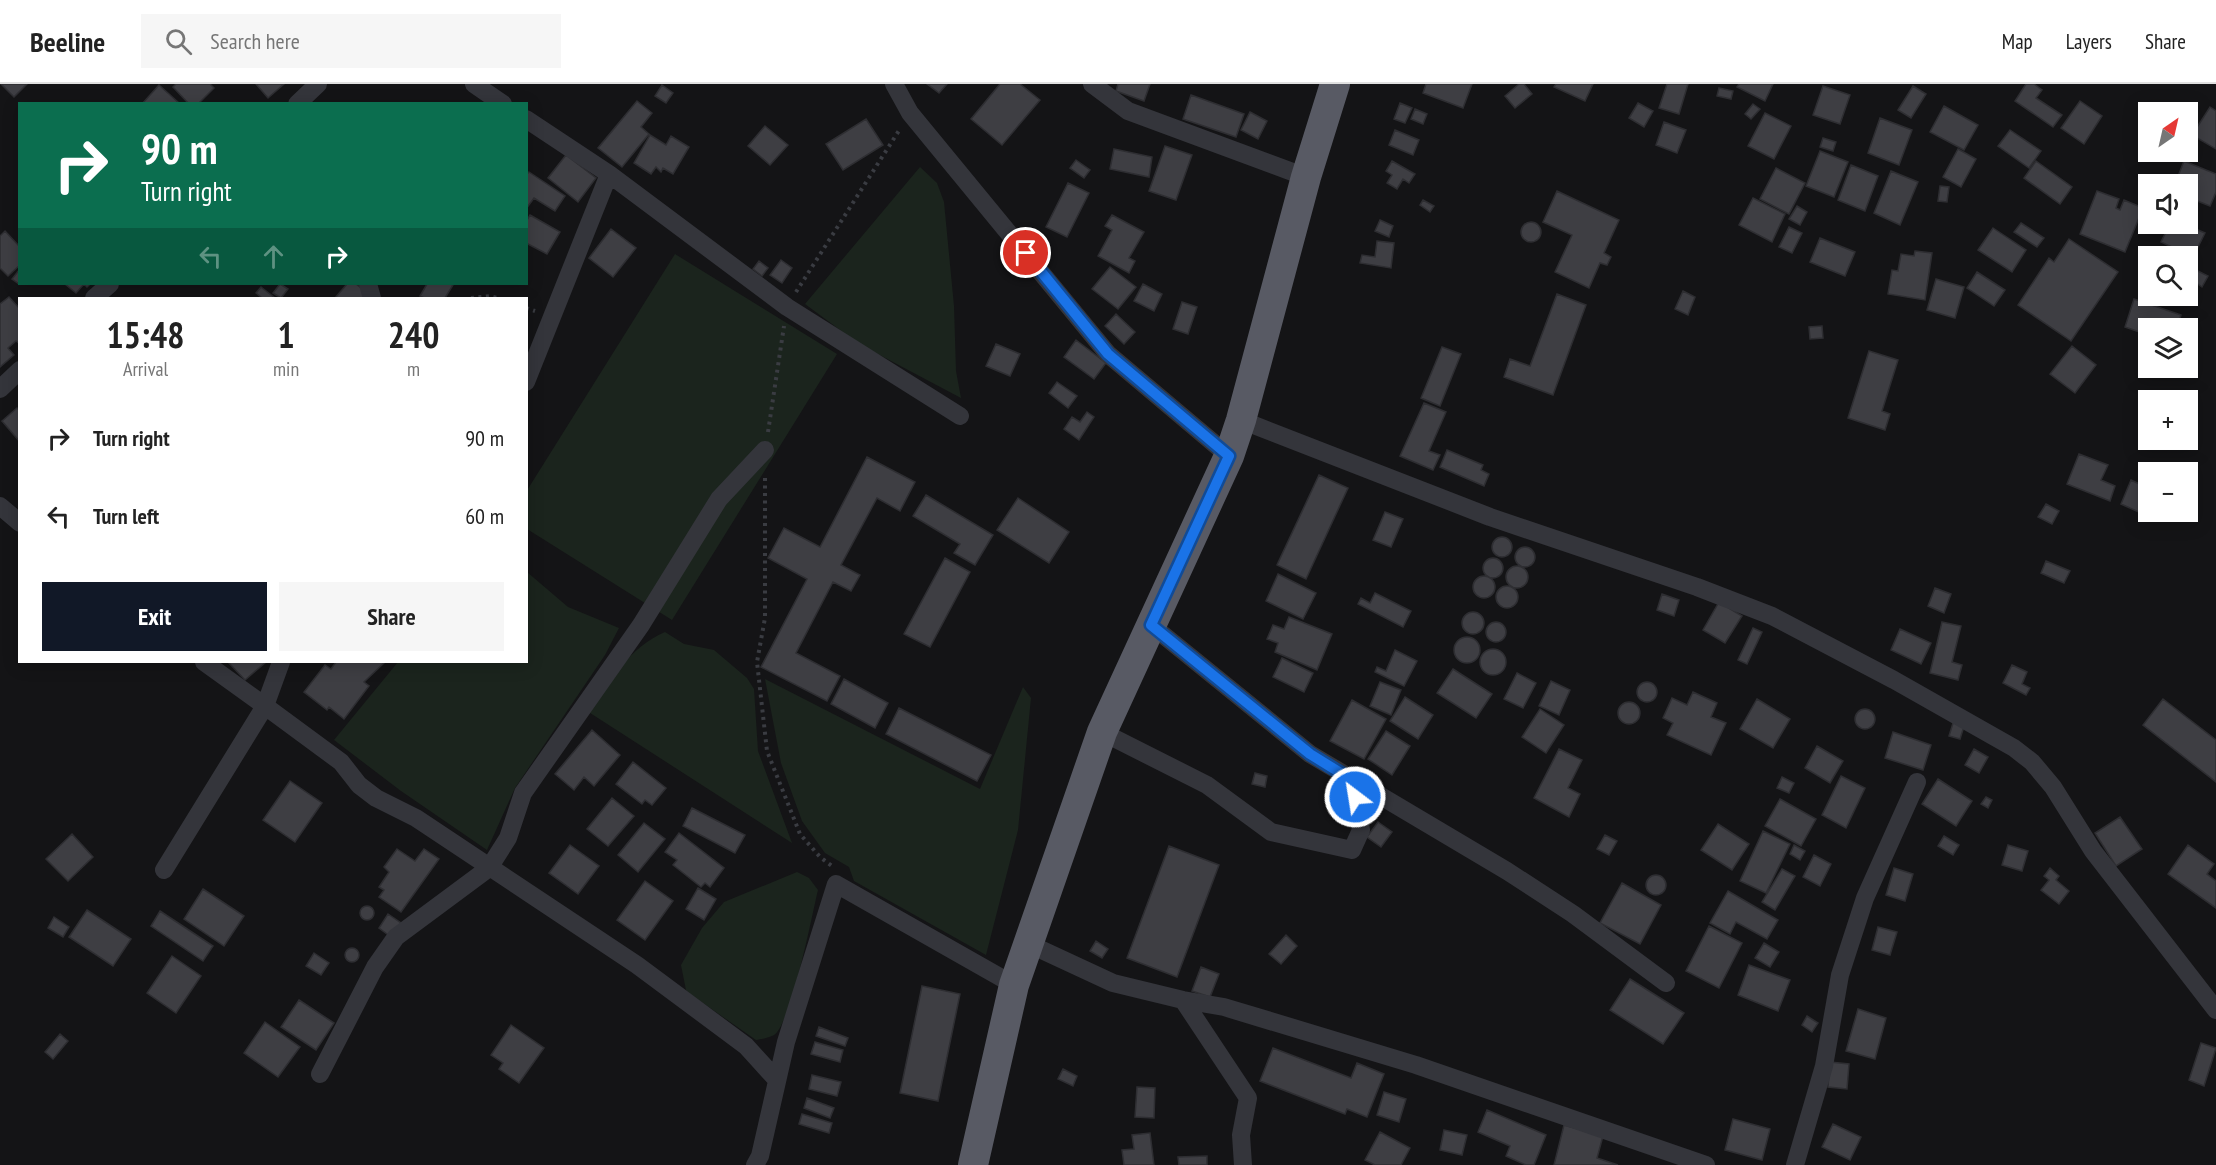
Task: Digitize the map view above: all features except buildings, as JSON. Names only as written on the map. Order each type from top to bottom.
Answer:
[{"type":"highway","points":[[973,1165],[1014,985],[1102,732],[1229,456],[1241,420],[1306,177],[1335,84]]},
{"type":"street","points":[[299,102],[318,84]]},
{"type":"street","points":[[474,84],[500,102]]},
{"type":"street","points":[[894,84],[910,113],[1108,354],[1229,456]]},
{"type":"street","points":[[1092,84],[1128,111],[1306,177]]},
{"type":"street","points":[[528,120],[609,174],[787,307],[960,416]]},
{"type":"street","points":[[528,377],[609,174]]},
{"type":"street","points":[[95,297],[109,285]]},
{"type":"street","points":[[0,388],[18,372]]},
{"type":"street","points":[[1241,420],[1490,517],[1697,587],[1772,616],[1894,680],[2014,748],[2032,762],[2054,787],[2100,861],[2216,1010]]},
{"type":"street","points":[[320,1074],[375,967],[396,936],[489,868],[507,838],[523,793],[641,625],[719,499],[765,450]]},
{"type":"street","points":[[0,507],[18,521]]},
{"type":"street","points":[[1151,625],[1310,754],[1507,871],[1573,915],[1666,983]]},
{"type":"street","points":[[205,663],[341,762],[359,785],[376,798],[416,818],[637,965],[746,1046],[776,1079]]},
{"type":"street","points":[[164,870],[265,706],[281,663]]},
{"type":"street","points":[[1102,732],[1207,785],[1271,832],[1352,850],[1361,830],[1352,780]]},
{"type":"street","points":[[1796,1165],[1824,1066],[1840,975],[1865,898],[1917,782]]},
{"type":"street","points":[[755,1165],[760,1156],[776,1079],[836,884],[1014,985]]},
{"type":"street","points":[[1029,944],[1113,983],[1183,1000],[1224,1007],[1416,1065],[1706,1165]]},
{"type":"street","points":[[1183,1000],[1248,1098],[1242,1135],[1243,1165]]},
{"type":"path","points":[[836,884],[834,867],[820,857],[801,834],[766,751],[757,662],[765,618],[765,450],[787,307],[910,113]]},
{"type":"shaded area","points":[[920,167],[937,183],[944,202],[954,306],[956,371],[961,398],[859,344],[805,304]]},
{"type":"shaded area","points":[[675,254],[837,354],[672,620],[528,530],[528,489]]},
{"type":"shaded area","points":[[528,573],[568,607],[619,628],[605,655],[515,788],[487,850],[401,791],[334,740],[397,663],[528,663]]},
{"type":"shaded area","points":[[665,632],[684,644],[714,650],[747,678],[754,689],[758,751],[792,843],[587,711],[621,666],[641,646]]},
{"type":"shaded area","points":[[765,679],[980,789],[1023,687],[1031,698],[1018,830],[986,955],[854,881],[849,867],[825,853],[802,821],[781,763]]},
{"type":"shaded area","points":[[797,872],[809,878],[818,890],[800,968],[781,1027],[774,1035],[756,1040],[686,990],[681,965],[702,928],[724,902]]},
{"type":"route","points":[[1026,253],[1108,354],[1229,456],[1151,625],[1310,754],[1352,780],[1355,797]]}]
